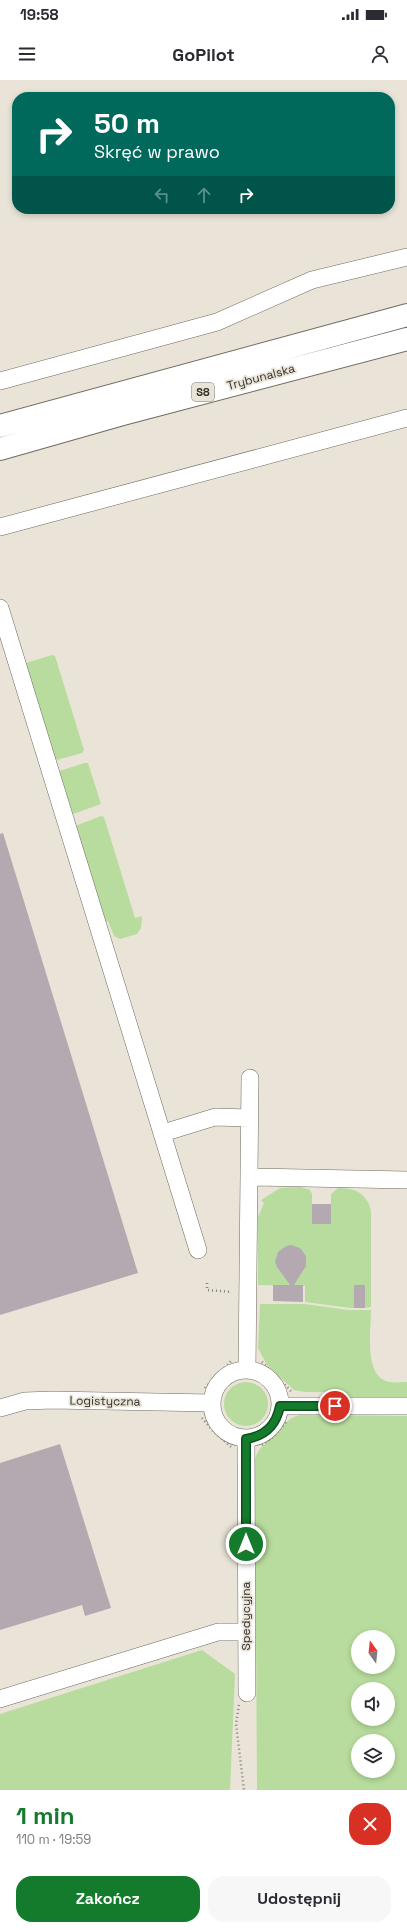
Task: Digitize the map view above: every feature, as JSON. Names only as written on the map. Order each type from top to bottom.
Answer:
[{"type":"highway","name":"Trybunalska","points":[[0,426],[324,336],[407,315]]},
{"type":"highway","name":"Trybunalska","points":[[0,449],[123,414],[407,339]]},
{"type":"street","points":[[0,381],[217,322],[312,280],[407,257]]},
{"type":"street","points":[[0,527],[407,418]]},
{"type":"street","points":[[0,608],[198,1250]]},
{"type":"street","points":[[250,1078],[248,1177],[253,1365],[271,1381],[278,1393],[284,1413]]},
{"type":"street","points":[[163,1133],[215,1117],[249,1118]]},
{"type":"street","points":[[248,1177],[407,1180]]},
{"type":"street","points":[[253,1365],[226,1376],[218,1383],[213,1393],[206,1397],[215,1419],[225,1432],[252,1444],[256,1437],[269,1429],[278,1416],[284,1413],[407,1406]]},
{"type":"street","name":"Logistyczna","points":[[0,1408],[25,1401],[206,1397]]},
{"type":"street","name":"Spedycyjna","points":[[247,1693],[246,1632],[252,1444]]},
{"type":"street","points":[[0,1699],[218,1632],[246,1632]]},
{"type":"path","points":[[206,1283],[207,1290],[230,1290],[236,1295]]},
{"type":"path","points":[[206,1397],[234,1356]]},
{"type":"path","points":[[253,1365],[295,1393]]},
{"type":"path","points":[[252,1444],[284,1413]]},
{"type":"path","points":[[197,1415],[203,1418],[234,1451]]},
{"type":"path","points":[[244,1790],[236,1724],[239,1705],[247,1693]]},
{"type":"green space","points":[[52,655],[55,656],[84,750],[82,753],[57,760],[55,758],[26,665],[26,663]]},
{"type":"green space","points":[[88,763],[101,804],[73,814],[59,771]]},
{"type":"green space","points":[[101,816],[104,817],[135,918],[142,916],[141,928],[137,934],[120,939],[114,936],[108,921],[106,922],[75,826]]},
{"type":"green space","points":[[301,1187],[310,1190],[312,1194],[312,1224],[331,1224],[331,1194],[338,1188],[355,1191],[367,1200],[371,1211],[371,1307],[365,1308],[365,1285],[354,1285],[354,1308],[350,1308],[305,1302],[305,1286],[258,1285],[258,1217],[264,1203],[261,1200],[280,1188]]},
{"type":"green space","points":[[260,1304],[305,1304],[348,1310],[371,1310],[370,1347],[373,1366],[377,1374],[385,1381],[407,1382],[407,1397],[329,1397],[329,1392],[305,1392],[294,1390],[267,1365],[258,1348]]},
{"type":"green space","points":[[242,1382],[250,1382],[262,1388],[268,1400],[268,1408],[262,1420],[250,1426],[242,1426],[230,1420],[224,1408],[224,1400],[230,1388]]},
{"type":"green space","points":[[300,1415],[407,1416],[407,1790],[257,1790],[255,1459],[263,1445],[292,1418]]},
{"type":"green space","points":[[202,1650],[235,1674],[230,1790],[0,1790],[0,1714]]},
{"type":"building","points":[[3,833],[138,1273],[0,1315],[0,834]]},
{"type":"building","points":[[312,1204],[331,1204],[331,1224],[312,1224]]},
{"type":"building","points":[[291,1245],[300,1248],[306,1256],[306,1266],[294,1285],[303,1285],[303,1302],[273,1301],[273,1285],[290,1285],[275,1262],[278,1252],[286,1246]]},
{"type":"building","points":[[354,1285],[365,1285],[365,1308],[354,1308]]},
{"type":"building","points":[[60,1444],[111,1608],[85,1616],[82,1605],[0,1630],[0,1463]]},
{"type":"route","points":[[246,1544],[246,1439],[265,1433],[273,1426],[278,1416],[280,1406],[335,1406]]}]
